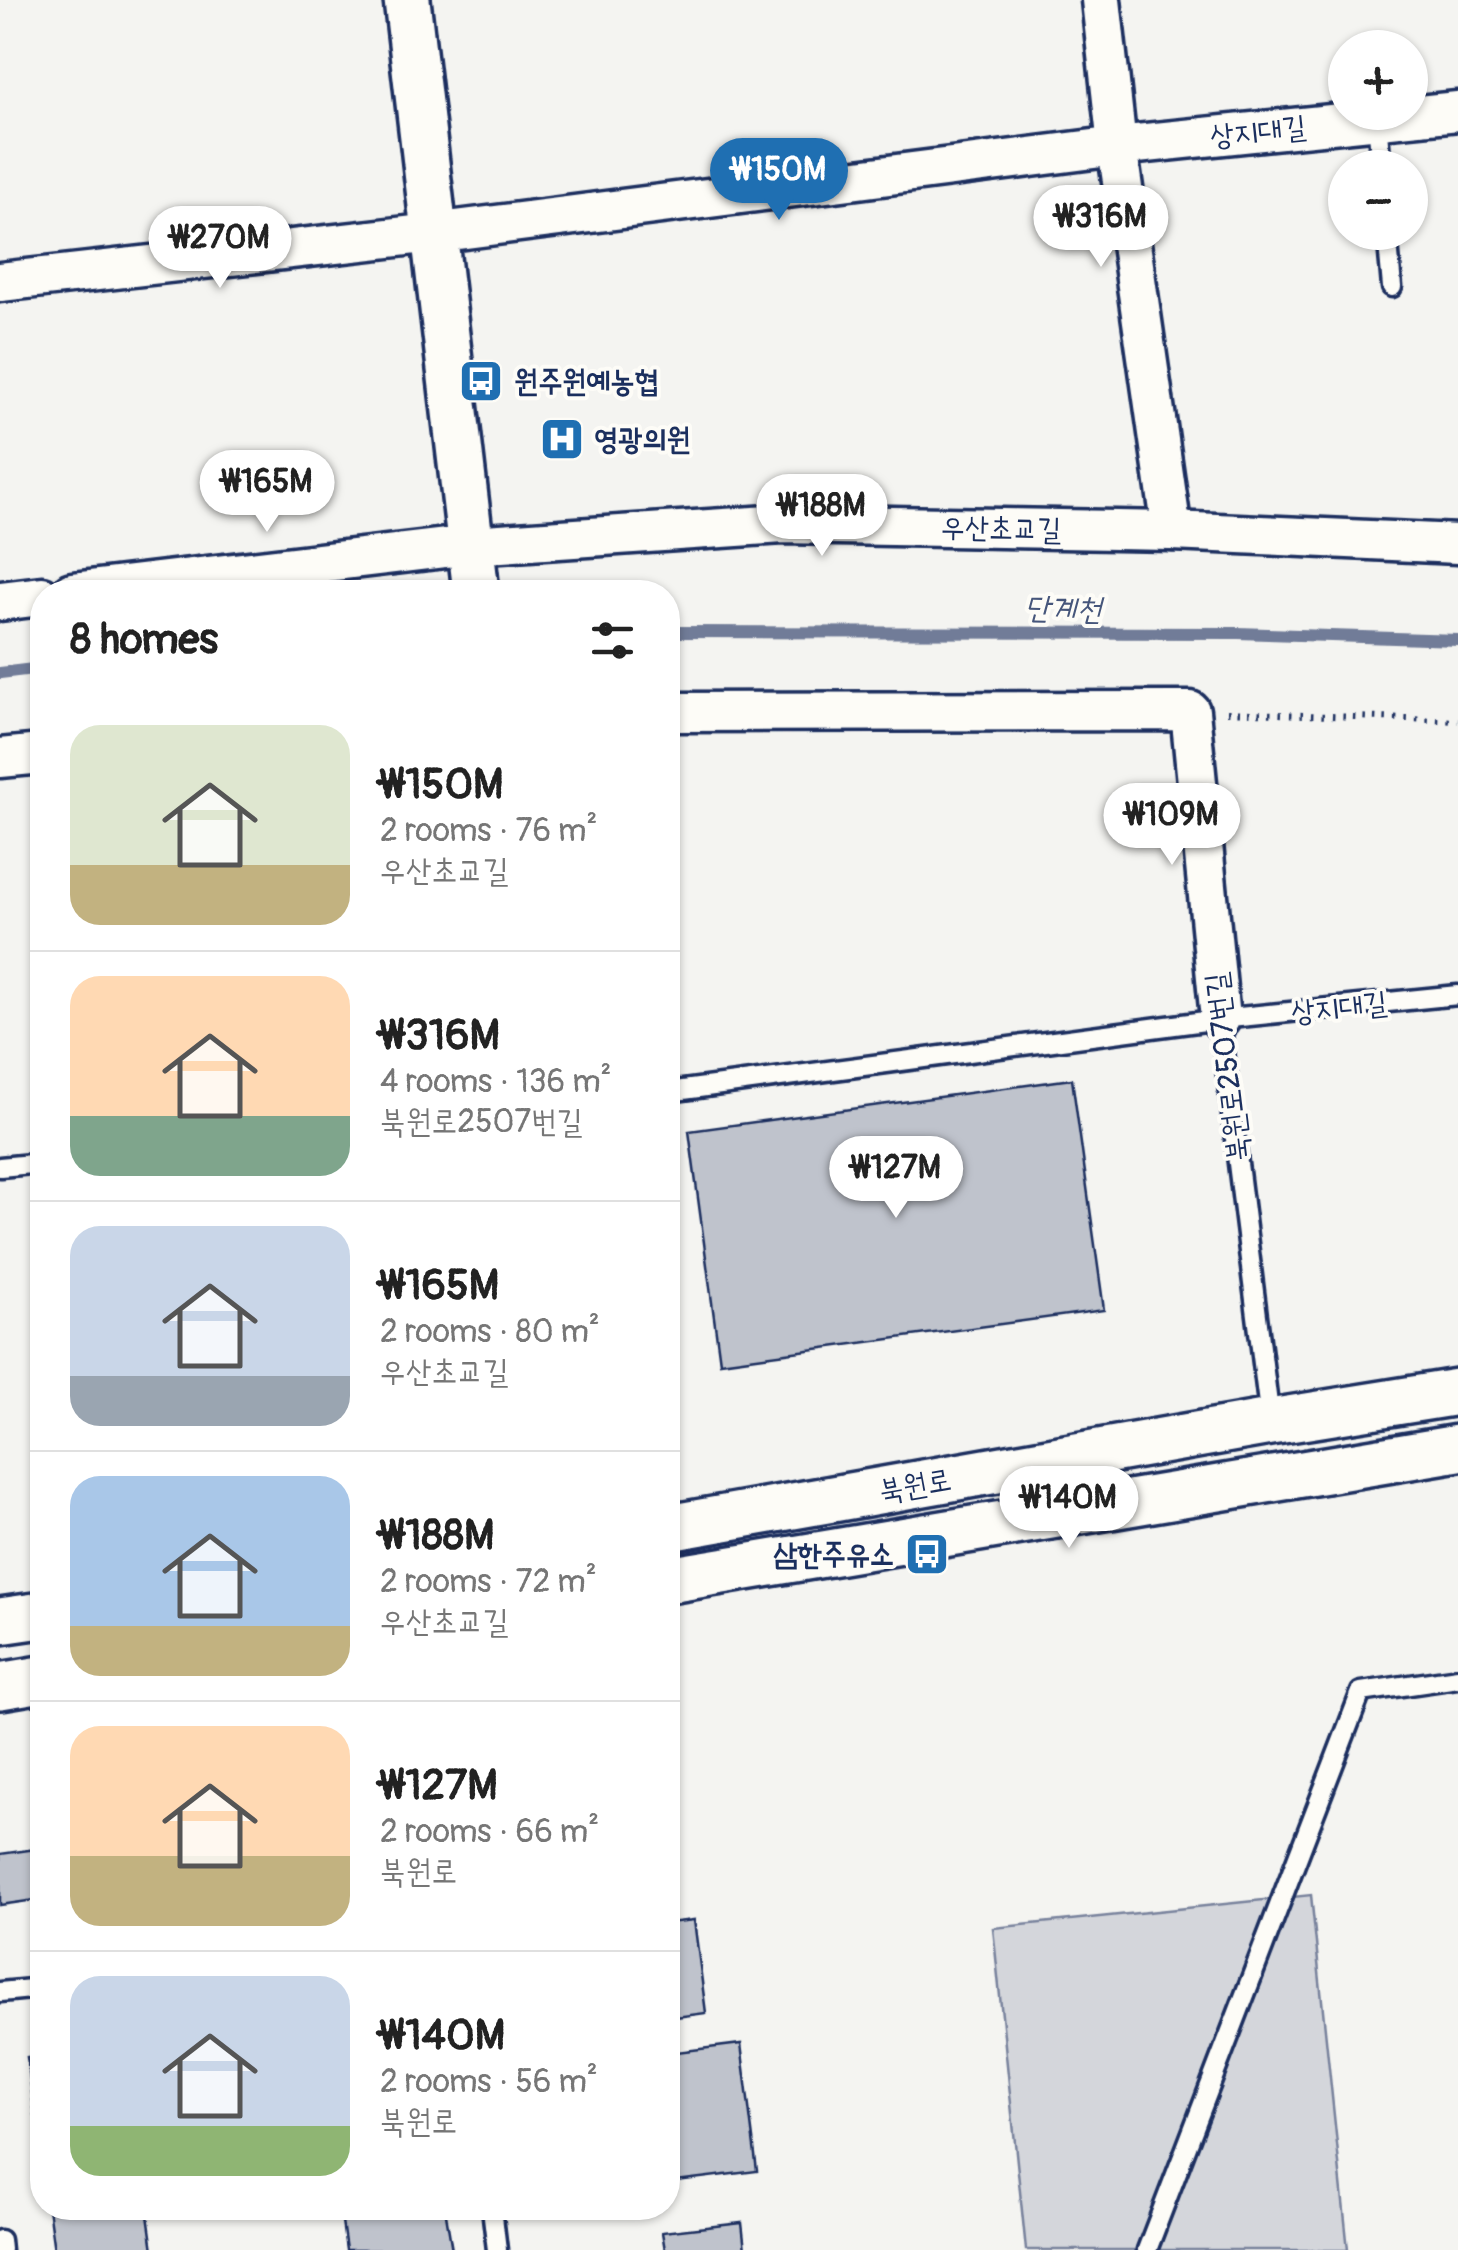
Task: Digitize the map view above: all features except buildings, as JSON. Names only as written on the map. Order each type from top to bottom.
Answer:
[{"type":"street","points":[[407,0],[474,572]]},
{"type":"street","points":[[1101,0],[1117,146],[1172,531],[1458,544]]},
{"type":"street","name":"상지대길","points":[[1428,114],[1458,111]]},
{"type":"street","name":"상지대길","points":[[1117,146],[1328,124]]},
{"type":"street","points":[[0,282],[432,233],[1117,146]]},
{"type":"street","name":"우산초교길","points":[[313,580],[474,572],[783,524],[1172,531]]},
{"type":"street","points":[[0,601],[30,597]]},
{"type":"street","points":[[680,712],[1190,711]]},
{"type":"street","name":"북원로2507번길","points":[[1190,711],[1220,1019]]},
{"type":"street","points":[[0,758],[30,755]]},
{"type":"street","name":"북원로","points":[[680,1526],[1458,1392]]},
{"type":"street","name":"북원로","points":[[680,1578],[1458,1448]]},
{"type":"street","points":[[0,1621],[30,1617]]},
{"type":"street","points":[[0,1686],[30,1682]]},
{"type":"lane","points":[[1389,250],[1392,287]]},
{"type":"lane","name":"상지대길","points":[[1220,1019],[1458,995]]},
{"type":"lane","points":[[680,1090],[1220,1019]]},
{"type":"lane","name":"북원로2507번길","points":[[1220,1019],[1270,1422]]},
{"type":"lane","points":[[0,1167],[30,1164]]},
{"type":"lane","points":[[1147,2250],[1361,1692],[1458,1678]]},
{"type":"lane","points":[[0,1992],[30,1989]]},
{"type":"lane","points":[[493,2220],[496,2250]]},
{"type":"lane","points":[[0,2240],[1,2250]]},
{"type":"path","points":[[1190,711],[1458,721]]},
{"type":"shaded area","points":[[1311,1895],[1348,2250],[1026,2250],[993,1928]]},
{"type":"waterway","name":"단계천","points":[[680,632],[1238,633],[1458,640]]},
{"type":"waterway","name":"단계천","points":[[0,673],[30,669]]},
{"type":"place","name":"원주원예농협","points":[[481,381]]},
{"type":"place","name":"영광의원","points":[[562,439]]},
{"type":"place","name":"삼한주유소","points":[[927,1554]]}]
